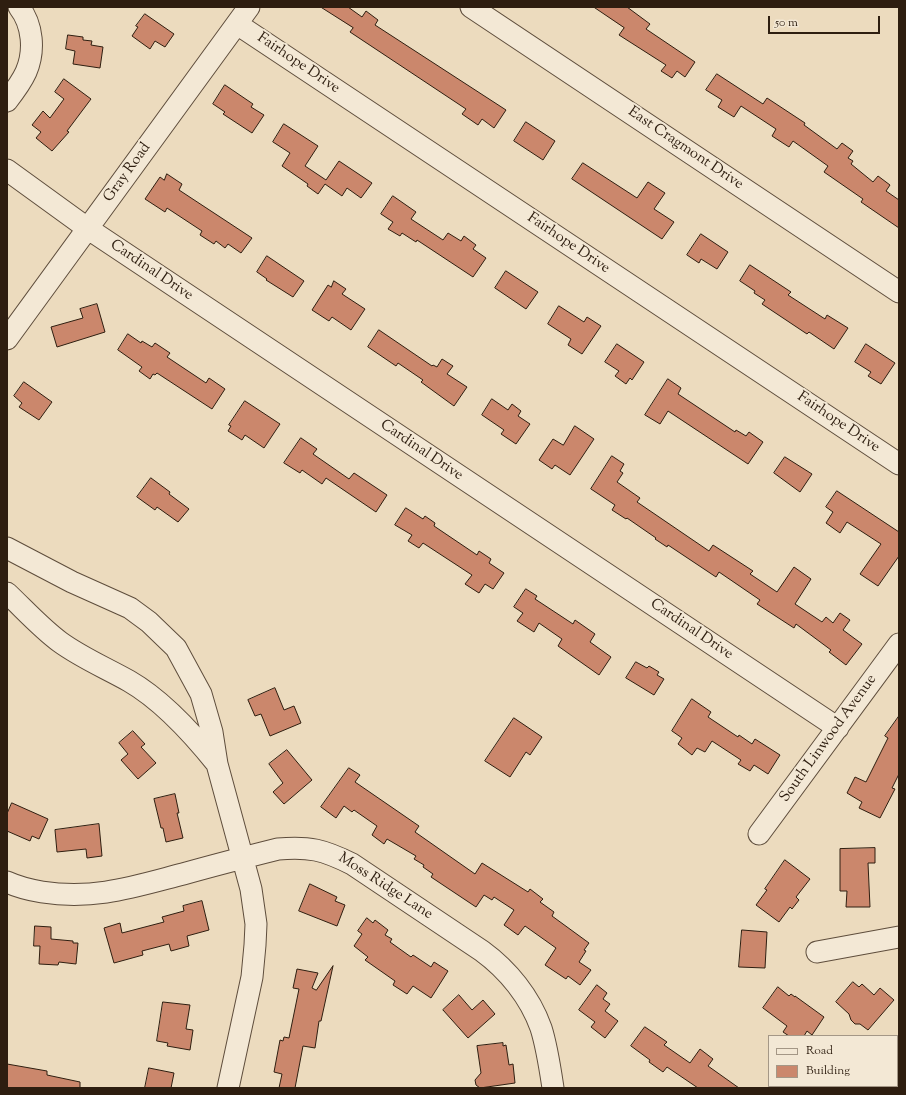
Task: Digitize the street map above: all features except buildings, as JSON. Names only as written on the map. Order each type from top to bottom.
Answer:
[{"type":"street","points":[[7,101],[26,73],[32,50],[32,38],[29,25],[24,13],[19,7]]},
{"type":"street","name":"Gray Road","points":[[7,339],[249,7]]},
{"type":"street","name":"East Cragmont Drive","points":[[471,7],[899,292]]},
{"type":"street","name":"Fairhope Drive","points":[[236,24],[899,464]]},
{"type":"street","name":"Cardinal Drive","points":[[7,170],[87,228],[838,728]]},
{"type":"street","points":[[7,548],[72,582],[130,608],[149,622],[176,648],[201,694],[212,732],[218,764],[251,889],[256,931],[254,964],[228,1088]]},
{"type":"street","points":[[7,593],[60,642],[82,657],[130,682],[155,700],[202,745],[218,764]]},
{"type":"street","name":"South Linwood Avenue","points":[[759,834],[899,644]]},
{"type":"street","name":"Moss Ridge Lane","points":[[7,882],[31,890],[66,895],[108,893],[242,858],[292,847],[320,850],[334,854],[352,864],[493,959],[513,979],[529,1002],[541,1028],[548,1055],[553,1088]]},
{"type":"street","points":[[817,952],[899,938]]}]
